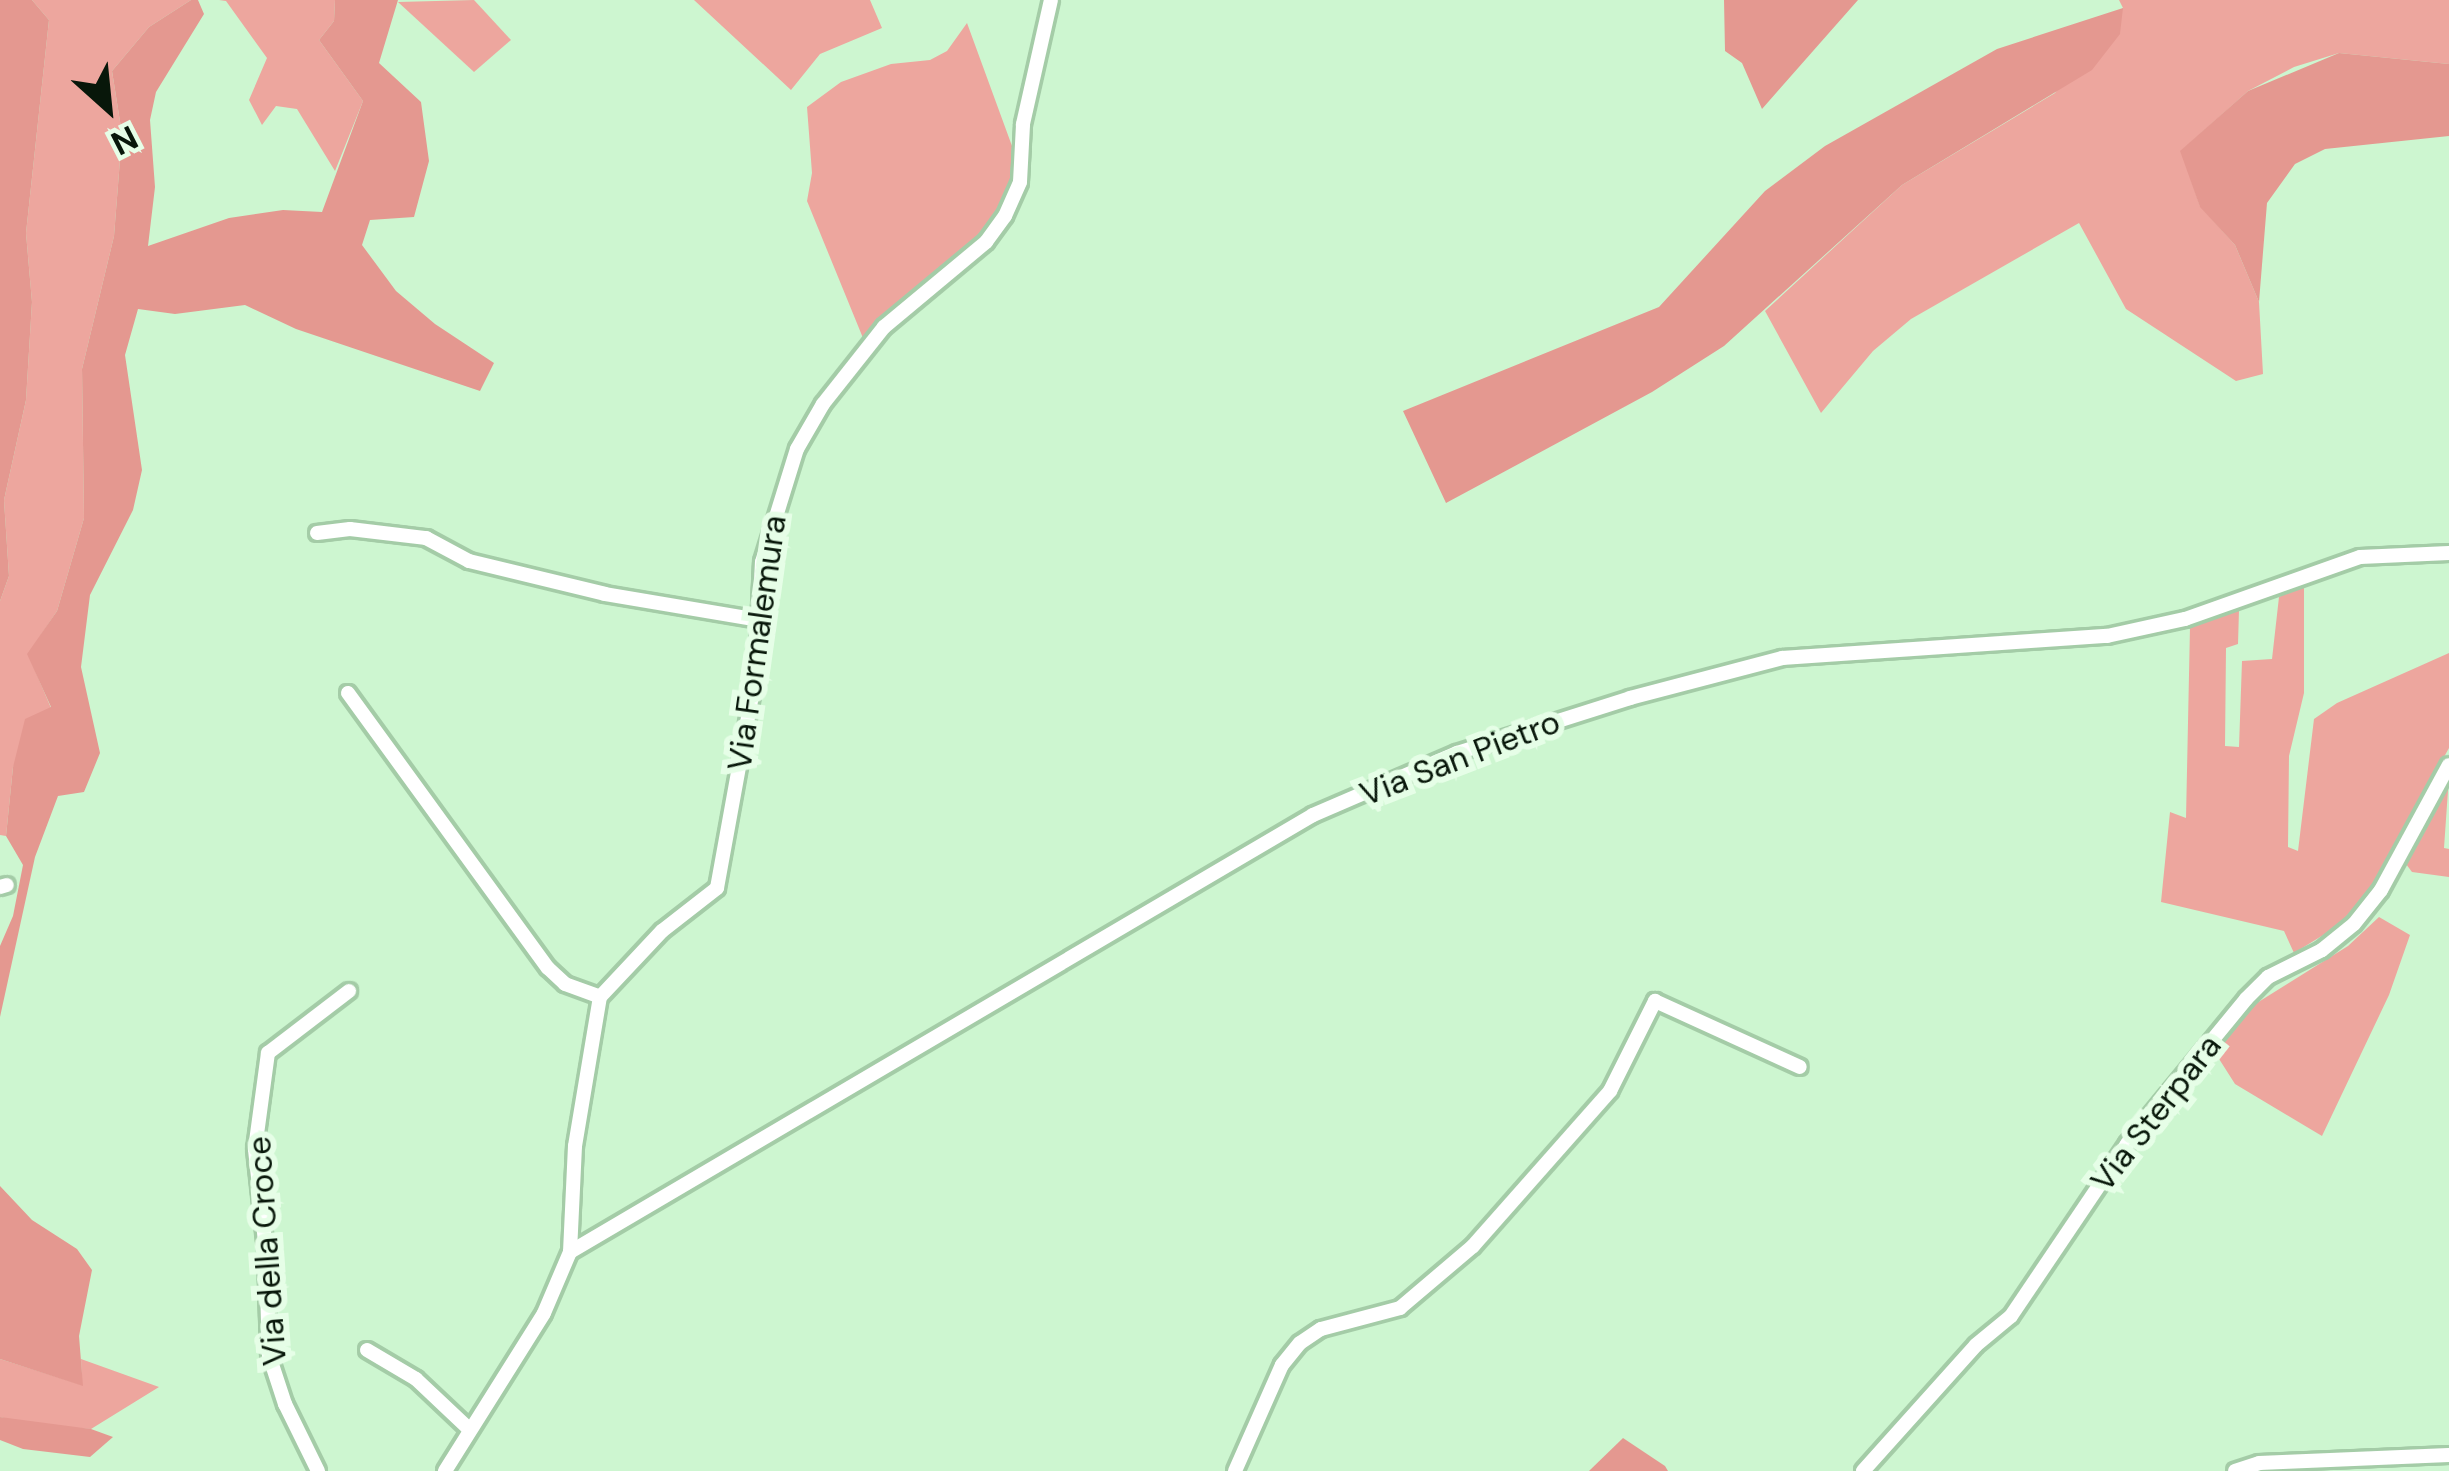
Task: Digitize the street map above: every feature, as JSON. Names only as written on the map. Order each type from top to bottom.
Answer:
[{"type":"street","name":"Via Formalemura","points":[[600,998],[662,931],[717,888],[757,667],[762,562],[779,495],[824,404],[884,327],[986,242],[1016,196],[1023,124],[1051,0]]},
{"type":"street","points":[[316,533],[350,529],[426,538],[442,542],[450,553],[491,566],[605,594],[759,620]]},
{"type":"street","name":"Via San Pietro","points":[[571,1252],[626,1214],[1313,815],[1457,753],[1630,698],[1782,658],[2107,636],[2185,619],[2360,556],[2449,553]]},
{"type":"street","points":[[348,693],[548,968],[565,985],[600,998],[575,1145],[571,1252],[544,1313],[445,1471]]},
{"type":"street","name":"Via Sterpara","points":[[1863,1471],[1976,1345],[2011,1316],[2116,1159],[2246,999],[2267,977],[2322,950],[2354,924],[2381,890],[2449,765]]},
{"type":"street","name":"Via della Croce","points":[[318,1471],[285,1404],[269,1355],[266,1251],[255,1149],[268,1053],[349,991]]},
{"type":"street","points":[[1234,1471],[1282,1365],[1300,1343],[1321,1329],[1400,1308],[1472,1246],[1610,1090],[1655,1000],[1800,1067]]},
{"type":"street","points":[[367,1350],[416,1379],[469,1429]]},
{"type":"street","points":[[2235,1471],[2259,1463],[2449,1455]]},
{"type":"shaded area","points":[[0,0],[32,0],[49,20],[26,233],[32,302],[26,400],[4,500],[9,576],[0,601]]},
{"type":"shaded area","points":[[32,0],[191,0],[149,27],[112,71],[122,134],[114,236],[82,369],[84,518],[57,611],[28,654],[51,708],[13,767],[6,836],[0,835],[0,601],[9,576],[4,500],[26,400],[32,302],[26,233],[49,20]]},
{"type":"shaded area","points":[[198,0],[204,14],[156,92],[150,120],[155,187],[148,246],[229,218],[283,210],[322,212],[363,101],[319,40],[334,21],[335,0],[398,0],[379,63],[421,102],[429,161],[414,217],[370,220],[362,245],[396,291],[494,363],[480,391],[296,329],[245,305],[175,314],[138,309],[125,355],[142,470],[133,510],[90,595],[81,667],[100,753],[84,792],[58,796],[35,857],[0,1017],[0,946],[13,916],[23,865],[6,836],[13,767],[25,719],[51,707],[27,654],[57,611],[84,518],[82,369],[114,236],[122,134],[112,71],[149,27]]},
{"type":"shaded area","points":[[219,0],[335,0],[334,21],[319,40],[363,101],[335,171],[297,109],[276,106],[262,125],[249,100],[267,58],[226,1]]},
{"type":"shaded area","points":[[474,0],[511,40],[474,72],[398,2]]},
{"type":"shaded area","points":[[694,0],[870,0],[882,28],[820,54],[791,90]]},
{"type":"shaded area","points":[[1724,0],[1858,0],[1762,109],[1742,63],[1725,51]]},
{"type":"shaded area","points":[[2119,0],[2449,0],[2449,64],[2339,53],[2294,67],[2248,91],[2181,151],[2200,206],[2235,245],[2259,302],[2263,374],[2236,381],[2126,309],[2079,223],[1911,319],[1873,351],[1821,413],[1765,311],[1902,185],[2055,93],[2123,8]]},
{"type":"shaded area","points":[[2123,8],[2120,34],[2092,70],[1902,185],[1724,346],[1652,392],[1446,503],[1403,411],[1659,307],[1765,191],[1825,146],[1997,49]]},
{"type":"shaded area","points":[[967,23],[1012,146],[1010,186],[990,225],[962,254],[863,338],[807,201],[812,173],[807,107],[841,82],[891,64],[930,60],[947,51]]},
{"type":"shaded area","points":[[2339,53],[2449,64],[2449,136],[2325,149],[2295,164],[2267,203],[2259,302],[2235,245],[2200,207],[2180,151],[2248,91]]},
{"type":"shaded area","points":[[2304,584],[2304,693],[2289,756],[2288,847],[2298,851],[2314,719],[2337,703],[2449,653],[2449,748],[2371,888],[2338,926],[2294,953],[2284,931],[2161,902],[2170,812],[2186,818],[2190,627],[2239,610],[2238,644],[2226,648],[2225,746],[2239,747],[2242,661],[2272,659],[2279,597]]},
{"type":"shaded area","points":[[2449,776],[2444,848],[2449,849],[2449,877],[2412,872],[2406,864]]},
{"type":"shaded area","points":[[2379,917],[2410,935],[2389,995],[2322,1136],[2235,1084],[2214,1051],[2252,1006],[2348,946]]},
{"type":"shaded area","points":[[0,1186],[32,1220],[77,1249],[92,1270],[79,1336],[83,1386],[0,1359]]},
{"type":"shaded area","points":[[0,1359],[82,1385],[81,1359],[159,1387],[91,1429],[35,1426],[0,1417]]},
{"type":"shaded area","points":[[0,1417],[91,1429],[113,1437],[90,1457],[23,1449],[0,1440]]},
{"type":"shaded area","points":[[1623,1438],[1665,1466],[1668,1471],[1589,1471]]}]
